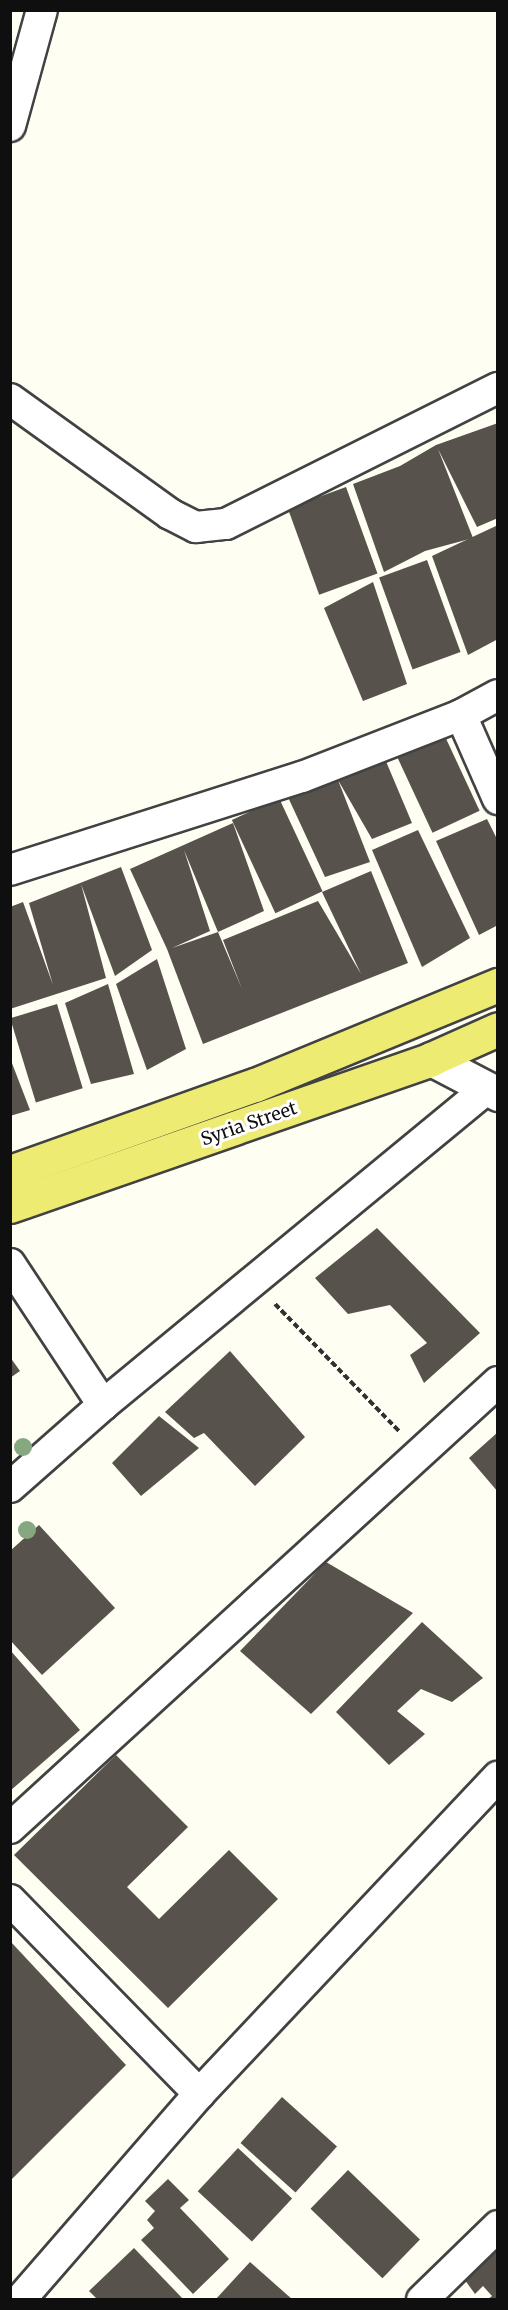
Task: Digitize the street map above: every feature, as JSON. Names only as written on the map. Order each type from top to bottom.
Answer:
[{"type":"main road","points":[[10,1172],[255,1085],[498,985]]},
{"type":"main road","name":"Syria Street","points":[[10,1206],[431,1059],[491,1031]]},
{"type":"street","points":[[10,126],[42,10]]},
{"type":"street","points":[[10,399],[170,514],[196,527],[226,524],[498,388]]},
{"type":"street","points":[[10,870],[302,777],[460,715],[498,695]]},
{"type":"street","points":[[460,715],[498,799]]},
{"type":"street","points":[[10,1487],[103,1405],[492,1091],[431,1059]]},
{"type":"street","points":[[10,1264],[103,1405]]},
{"type":"street","points":[[10,1828],[419,1452],[498,1383]]},
{"type":"street","points":[[20,2300],[200,2094],[498,1777]]},
{"type":"street","points":[[10,1900],[200,2094]]},
{"type":"street","points":[[422,2300],[498,2226]]},
{"type":"path","points":[[254,1283],[419,1452]]},
{"type":"building","points":[[498,423],[498,518],[477,527],[438,449],[473,538],[425,551],[384,572],[353,484],[400,466],[436,445]]},
{"type":"building","points":[[346,487],[377,573],[319,595],[288,508]]},
{"type":"building","points":[[498,525],[498,639],[468,655],[432,556]]},
{"type":"building","points":[[427,560],[461,652],[413,670],[379,577]]},
{"type":"building","points":[[373,582],[407,684],[363,701],[324,608]]},
{"type":"building","points":[[442,730],[480,811],[432,833],[395,752]]},
{"type":"building","points":[[385,759],[412,823],[372,839],[338,780]]},
{"type":"building","points":[[338,780],[370,862],[325,877],[287,795]]},
{"type":"building","points":[[279,798],[323,891],[275,913],[232,820]]},
{"type":"building","points":[[487,819],[498,841],[498,925],[479,935],[436,841]]},
{"type":"building","points":[[233,823],[264,911],[218,932],[242,989],[223,940],[318,901],[361,974],[322,892],[371,871],[408,963],[203,1044],[167,949],[130,869]],"holes":[[[184,850],[218,932],[172,948],[210,931]]]},
{"type":"building","points":[[418,830],[470,938],[422,967],[372,850]]},
{"type":"building","points":[[121,867],[152,950],[115,976],[81,884],[106,978],[10,1009],[10,907],[23,902],[53,985],[29,903]]},
{"type":"building","points":[[157,959],[186,1049],[147,1070],[116,984]]},
{"type":"building","points":[[108,984],[134,1074],[91,1084],[65,1003]]},
{"type":"building","points":[[57,1004],[83,1088],[36,1102],[10,1018]]},
{"type":"building","points":[[10,1058],[30,1110],[10,1116]]},
{"type":"building","points":[[377,1228],[480,1333],[424,1383],[410,1355],[427,1343],[390,1305],[348,1314],[315,1278]]},
{"type":"building","points":[[230,1351],[305,1437],[255,1486],[204,1433],[194,1438],[165,1412]]},
{"type":"building","points":[[10,1357],[20,1371],[10,1378]]},
{"type":"building","points":[[159,1416],[199,1448],[141,1496],[112,1463]]},
{"type":"building","points":[[498,1432],[498,1492],[469,1458]]},
{"type":"building","points":[[39,1525],[115,1608],[42,1675],[10,1640],[10,1551]]},
{"type":"building","points":[[326,1562],[413,1613],[311,1714],[240,1651]]},
{"type":"building","points":[[422,1622],[483,1678],[452,1702],[421,1689],[397,1711],[425,1734],[389,1765],[336,1712]]},
{"type":"building","points":[[10,1650],[80,1730],[10,1791]]},
{"type":"building","points":[[116,1755],[188,1827],[127,1887],[159,1919],[229,1850],[278,1899],[168,2008],[14,1855]]},
{"type":"building","points":[[10,1941],[126,2065],[10,2181]]},
{"type":"building","points":[[282,2097],[337,2147],[296,2193],[241,2143]]},
{"type":"building","points":[[238,2148],[292,2198],[252,2242],[198,2191]]},
{"type":"building","points":[[348,2170],[420,2239],[382,2278],[310,2209]]},
{"type":"building","points":[[168,2179],[189,2200],[180,2208],[229,2259],[193,2294],[141,2240],[154,2228],[147,2220],[155,2211],[145,2201]]},
{"type":"building","points":[[498,2244],[498,2300],[487,2300],[492,2296],[483,2286],[475,2294],[462,2276]]},
{"type":"building","points":[[134,2248],[184,2300],[98,2300],[89,2291]]},
{"type":"building","points":[[250,2262],[293,2300],[215,2300]]}]
